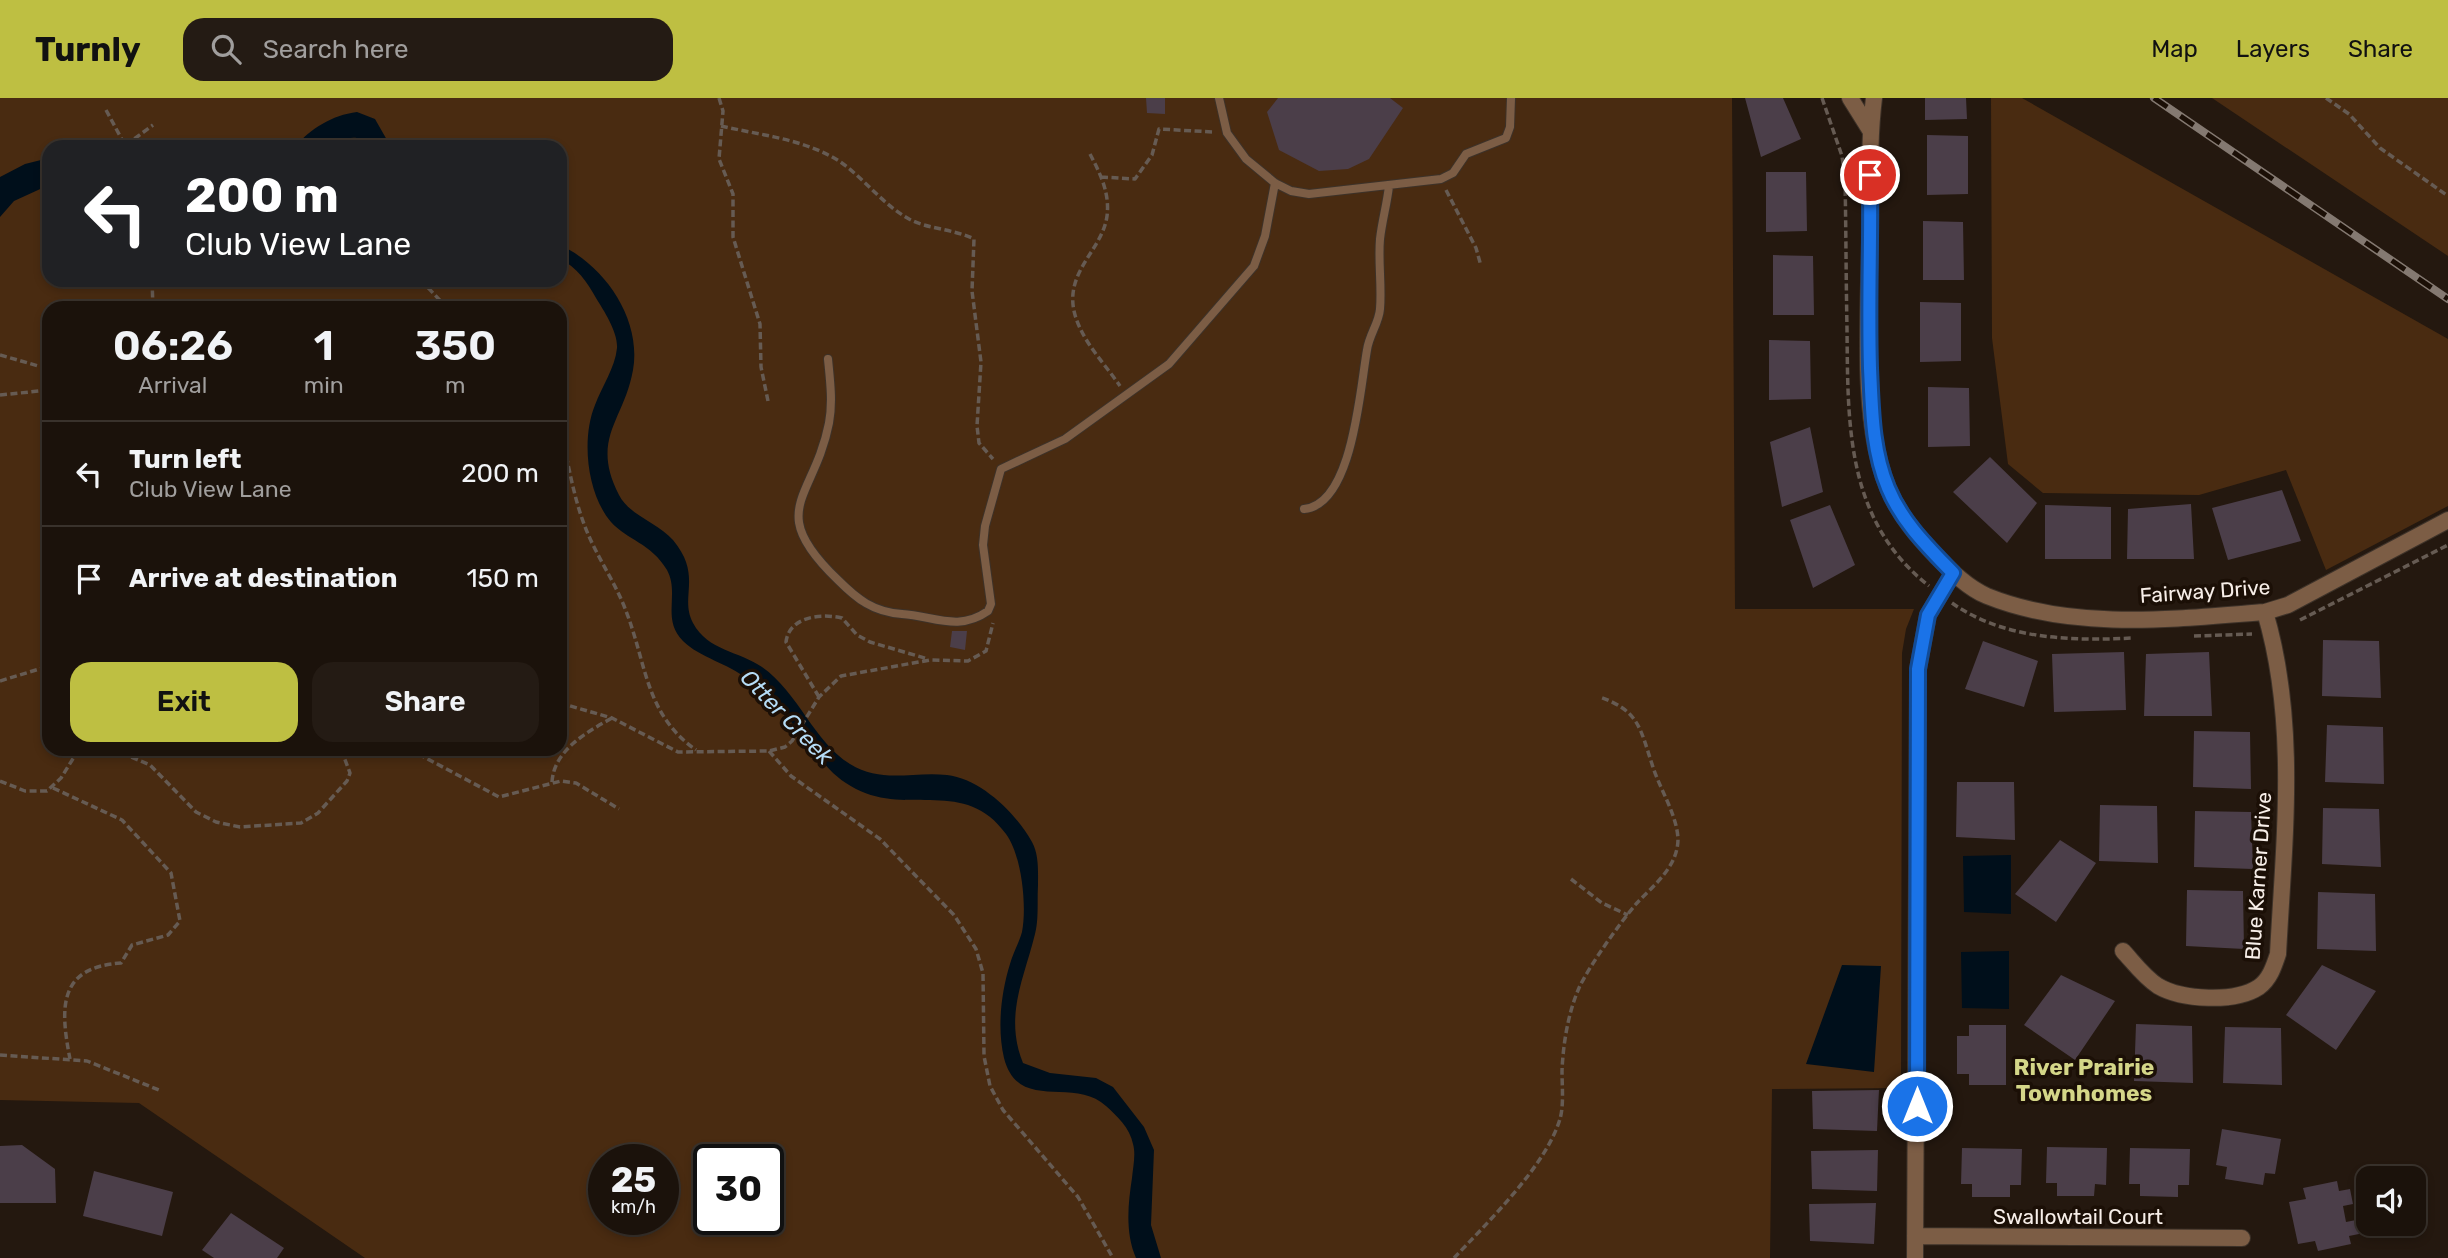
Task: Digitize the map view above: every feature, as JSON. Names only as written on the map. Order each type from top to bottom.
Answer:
[{"type":"street","points":[[1850,98],[1870,130]]},
{"type":"street","name":"Fairway Drive","points":[[1874,98],[1870,130],[1869,313],[1874,441],[1881,470],[1901,513],[1922,541],[1953,573],[1984,595],[2024,608],[2067,617],[2265,612],[2288,605],[2448,520]]},
{"type":"street","points":[[1915,1258],[1918,669],[1928,615],[1953,573]]},
{"type":"street","name":"Blue Karner Drive","points":[[2123,951],[2159,986],[2181,994],[2244,994],[2260,986],[2272,973],[2278,954],[2287,800],[2286,744],[2271,629],[2265,612]]},
{"type":"street","name":"Swallowtail Court","points":[[1915,1236],[2242,1238]]},
{"type":"lane","points":[[1219,98],[1227,133],[1246,159],[1275,183],[1309,194],[1389,186],[1441,178],[1453,173],[1466,154],[1506,138],[1510,127],[1511,98]]},
{"type":"lane","points":[[828,359],[829,423],[814,470],[800,497],[798,512],[804,543],[849,591],[874,609],[956,624],[968,622],[988,611],[991,589],[984,536],[1001,469],[1065,439],[1169,364],[1254,266],[1265,236],[1275,183]]},
{"type":"lane","points":[[1304,509],[1323,503],[1334,488],[1346,459],[1357,416],[1367,347],[1380,310],[1380,237],[1389,186]]},
{"type":"path","points":[[719,98],[723,111],[719,159],[733,194],[733,237],[760,324],[761,367],[768,401]]},
{"type":"path","points":[[1822,98],[1842,156],[1845,179],[1850,446],[1861,489],[1880,528],[1903,560],[1939,594],[1957,606],[2000,625],[2035,635],[2076,640],[2143,638]]},
{"type":"path","points":[[2326,98],[2349,114],[2380,148],[2448,196]]},
{"type":"path","points":[[106,110],[123,140]]},
{"type":"path","points":[[134,140],[153,125]]},
{"type":"path","points":[[722,126],[793,141],[822,153],[855,173],[895,211],[912,221],[957,230],[974,239],[972,291],[981,362],[977,426],[979,443],[1001,469]]},
{"type":"path","points":[[1101,177],[1135,179],[1152,155],[1159,129],[1227,133]]},
{"type":"path","points":[[1090,154],[1101,177],[1107,218],[1078,273],[1074,310],[1080,328],[1125,394]]},
{"type":"path","points":[[1441,178],[1476,248],[1481,266]]},
{"type":"path","points":[[428,287],[440,301]]},
{"type":"path","points":[[0,355],[42,367]]},
{"type":"path","points":[[0,394],[42,391]]},
{"type":"path","points":[[567,456],[579,510],[598,557],[625,608],[655,705],[676,736],[697,752]]},
{"type":"path","points":[[2182,637],[2249,634],[2271,629],[2314,614],[2448,545]]},
{"type":"path","points":[[819,697],[786,642],[790,628],[800,621],[842,618],[858,635],[870,642],[930,660],[957,662],[978,657],[990,643],[993,622],[988,611]]},
{"type":"path","points":[[567,705],[612,718],[669,750],[769,751],[785,747],[792,741],[819,697],[832,682],[849,673],[930,660]]},
{"type":"path","points":[[0,681],[42,668]]},
{"type":"path","points":[[1454,1258],[1527,1179],[1560,1119],[1563,1053],[1579,988],[1629,915],[1675,858],[1678,840],[1674,819],[1664,799],[1638,720],[1622,705],[1601,697]]},
{"type":"path","points":[[567,750],[573,743],[612,718]]},
{"type":"path","points":[[769,751],[790,776],[880,839],[954,915],[976,949],[984,973],[984,1056],[990,1086],[1017,1128],[1078,1197],[1113,1258]]},
{"type":"path","points":[[53,788],[74,756]]},
{"type":"path","points":[[129,756],[150,765],[196,812],[216,822],[240,827],[301,823],[318,813],[347,781],[349,773],[343,756]]},
{"type":"path","points":[[422,756],[499,797],[552,783],[576,783],[619,809]]},
{"type":"path","points":[[552,783],[562,756]]},
{"type":"path","points":[[0,781],[25,791],[37,792],[53,788],[122,820],[171,873],[180,921],[169,935],[132,945],[121,963],[97,964],[83,971],[65,1002],[62,1020],[70,1059]]},
{"type":"path","points":[[1571,878],[1602,902],[1629,915]]},
{"type":"path","points":[[0,1055],[87,1061],[159,1090]]},
{"type":"shaded area","points":[[0,98],[1732,98],[1735,609],[1914,609],[1906,629],[1902,653],[1901,1088],[1772,1089],[1770,1258],[365,1258],[139,1103],[0,1100]]},
{"type":"shaded area","points":[[1991,98],[2022,98],[2448,339],[2448,506],[2326,570],[2286,470],[2199,495],[2043,493],[2008,464],[1992,338]]},
{"type":"shaded area","points":[[2212,98],[2448,98],[2448,256]]},
{"type":"water","points":[[357,112],[375,119],[387,140],[302,140],[322,124]]},
{"type":"water","points":[[42,160],[42,188],[14,201],[0,217],[0,177],[25,164]]},
{"type":"water","name":"Otter Creek","points":[[567,249],[605,280],[625,313],[632,332],[633,370],[608,444],[611,475],[624,502],[667,534],[682,553],[689,575],[689,613],[699,632],[715,645],[753,662],[775,678],[826,743],[850,764],[874,774],[947,775],[972,783],[985,790],[1007,809],[1032,842],[1038,863],[1037,922],[1021,982],[1015,1029],[1023,1063],[1050,1073],[1096,1078],[1113,1087],[1144,1127],[1154,1150],[1151,1225],[1161,1258],[1136,1258],[1130,1239],[1128,1218],[1134,1152],[1129,1133],[1122,1123],[1106,1106],[1093,1098],[1034,1089],[1021,1084],[1011,1075],[1004,1058],[1000,1023],[1002,999],[1010,964],[1022,932],[1024,909],[1016,855],[1006,834],[990,817],[973,807],[954,802],[876,796],[856,789],[840,778],[793,724],[753,684],[683,641],[673,624],[671,579],[667,570],[654,554],[617,528],[603,510],[592,482],[588,434],[595,405],[614,363],[617,342],[610,322],[589,286],[567,263]]},
{"type":"water","points":[[2011,855],[2011,914],[1964,912],[1963,856]]},
{"type":"water","points":[[2009,951],[2009,1009],[1962,1008],[1961,952]]},
{"type":"water","points":[[1842,965],[1881,966],[1874,1072],[1806,1064]]},
{"type":"building","points":[[1146,98],[1165,98],[1165,114],[1147,113]]},
{"type":"building","points":[[1278,98],[1390,98],[1403,108],[1369,159],[1348,169],[1319,171],[1279,150],[1267,112]]},
{"type":"building","points":[[1745,98],[1783,98],[1801,139],[1761,157]]},
{"type":"building","points":[[1925,98],[1966,98],[1967,119],[1925,120]]},
{"type":"building","points":[[1927,135],[1968,136],[1968,194],[1927,195]]},
{"type":"building","points":[[1766,172],[1806,172],[1807,231],[1766,232]]},
{"type":"building","points":[[1923,221],[1963,222],[1964,280],[1923,280]]},
{"type":"building","points":[[1773,255],[1813,256],[1814,315],[1773,315]]},
{"type":"building","points":[[1920,302],[1961,303],[1961,361],[1920,362]]},
{"type":"building","points":[[1769,340],[1810,341],[1811,399],[1769,400]]},
{"type":"building","points":[[1928,387],[1969,388],[1970,446],[1928,447]]},
{"type":"building","points":[[1810,427],[1823,492],[1782,507],[1770,442]]},
{"type":"building","points":[[1990,457],[2037,503],[2007,543],[1953,492]]},
{"type":"building","points":[[2282,490],[2301,541],[2228,560],[2212,508]]},
{"type":"building","points":[[2191,504],[2194,559],[2127,559],[2128,509]]},
{"type":"building","points":[[1830,505],[1855,565],[1813,588],[1790,520]]},
{"type":"building","points":[[2045,505],[2111,507],[2111,559],[2045,559]]},
{"type":"building","points":[[952,631],[967,631],[965,650],[950,647]]},
{"type":"building","points":[[2323,640],[2379,641],[2381,698],[2322,696]]},
{"type":"building","points":[[1983,641],[2038,661],[2024,707],[1965,689]]},
{"type":"building","points":[[2124,652],[2126,710],[2054,712],[2052,654]]},
{"type":"building","points":[[2209,652],[2212,716],[2144,716],[2146,654]]},
{"type":"building","points":[[2327,725],[2383,727],[2384,784],[2325,782]]},
{"type":"building","points":[[2194,731],[2250,732],[2251,789],[2193,787]]},
{"type":"building","points":[[1957,782],[2014,782],[2015,840],[1956,837]]},
{"type":"building","points":[[2100,805],[2157,806],[2158,863],[2099,861]]},
{"type":"building","points":[[2323,808],[2379,809],[2381,867],[2322,864]]},
{"type":"building","points":[[2195,811],[2251,812],[2253,869],[2194,867]]},
{"type":"building","points":[[2060,840],[2096,863],[2056,922],[2015,894]]},
{"type":"building","points":[[2187,890],[2243,891],[2244,949],[2186,946]]},
{"type":"building","points":[[2318,892],[2375,894],[2376,951],[2317,949]]},
{"type":"building","points":[[2322,965],[2376,991],[2336,1050],[2286,1015]]},
{"type":"building","points":[[2061,975],[2115,1001],[2075,1060],[2024,1025]]},
{"type":"building","points":[[2136,1024],[2192,1026],[2193,1083],[2134,1081]]},
{"type":"building","points":[[1969,1025],[2006,1025],[2006,1085],[1969,1085],[1969,1074],[1957,1074],[1957,1036],[1969,1036]]},
{"type":"building","points":[[2225,1027],[2281,1028],[2282,1085],[2223,1083]]},
{"type":"building","points":[[1879,1090],[1877,1131],[1813,1129],[1812,1091]]},
{"type":"building","points":[[2222,1129],[2281,1139],[2275,1174],[2265,1173],[2263,1185],[2225,1179],[2227,1167],[2216,1165]]},
{"type":"building","points":[[22,1145],[55,1169],[56,1203],[0,1203],[0,1146]]},
{"type":"building","points":[[2047,1147],[2107,1148],[2106,1185],[2095,1184],[2094,1196],[2057,1196],[2057,1183],[2046,1183]]},
{"type":"building","points":[[1962,1148],[2022,1149],[2021,1185],[2010,1185],[2010,1197],[1972,1197],[1972,1184],[1961,1184]]},
{"type":"building","points":[[2130,1148],[2190,1149],[2189,1185],[2178,1185],[2178,1197],[2140,1196],[2140,1184],[2129,1184]]},
{"type":"building","points":[[1878,1150],[1877,1191],[1812,1189],[1811,1151]]},
{"type":"building","points":[[94,1171],[173,1192],[162,1236],[83,1216]]},
{"type":"building","points":[[2337,1181],[2339,1191],[2350,1189],[2353,1204],[2343,1206],[2346,1222],[2356,1220],[2356,1235],[2349,1236],[2351,1244],[2318,1251],[2315,1241],[2298,1244],[2289,1202],[2306,1199],[2303,1188]]},
{"type":"building","points":[[1876,1203],[1874,1244],[1810,1241],[1809,1204]]},
{"type":"building","points":[[231,1213],[284,1248],[277,1258],[214,1258],[202,1250]]},
{"type":"railway","points":[[2154,98],[2448,299]]},
{"type":"district","name":"River Prairie Townhomes","points":[[2084,1080]]},
{"type":"route","points":[[1870,175],[1869,313],[1874,441],[1881,470],[1901,513],[1922,541],[1953,573],[1928,615],[1921,641],[1918,669],[1917,1106]]}]
